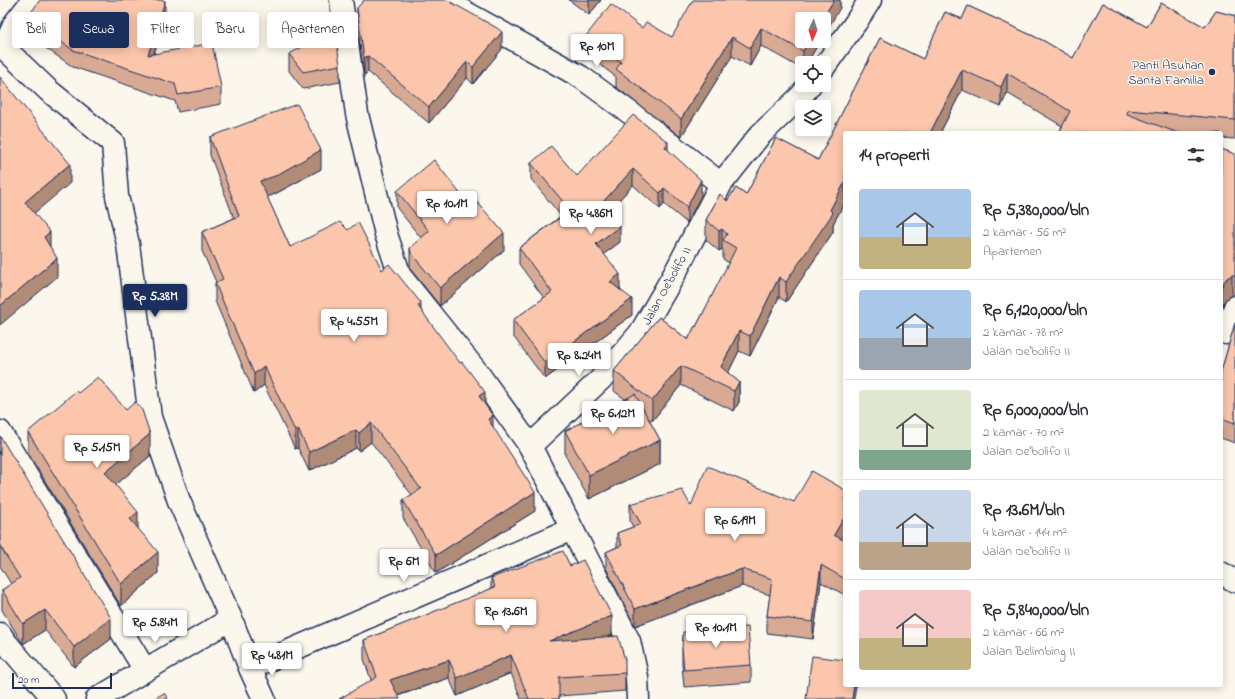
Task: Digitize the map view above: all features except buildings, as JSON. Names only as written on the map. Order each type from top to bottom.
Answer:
[{"type":"street","points":[[33,0],[15,23],[2,50],[113,143],[117,196],[128,244],[150,417],[179,501],[231,619],[264,699]]},
{"type":"street","points":[[341,0],[357,114],[386,234],[400,276],[477,372],[530,446],[628,641],[637,677],[638,699]]},
{"type":"street","points":[[443,0],[581,77],[633,115],[721,184]]},
{"type":"street","points":[[831,57],[870,0]]},
{"type":"street","name":"Jalan Oe'bolifo II","points":[[530,446],[601,379],[641,332],[675,274],[721,184],[759,136],[804,92]]},
{"type":"street","points":[[1226,332],[1235,307]]},
{"type":"street","points":[[0,432],[145,670]]},
{"type":"street","points":[[250,668],[572,529]]},
{"type":"street","points":[[1223,574],[1235,581]]},
{"type":"street","points":[[97,699],[231,619]]},
{"type":"street","points":[[0,634],[54,699]]},
{"type":"place","name":"Panti Asuhan Santa Familia","points":[[1212,72]]}]
